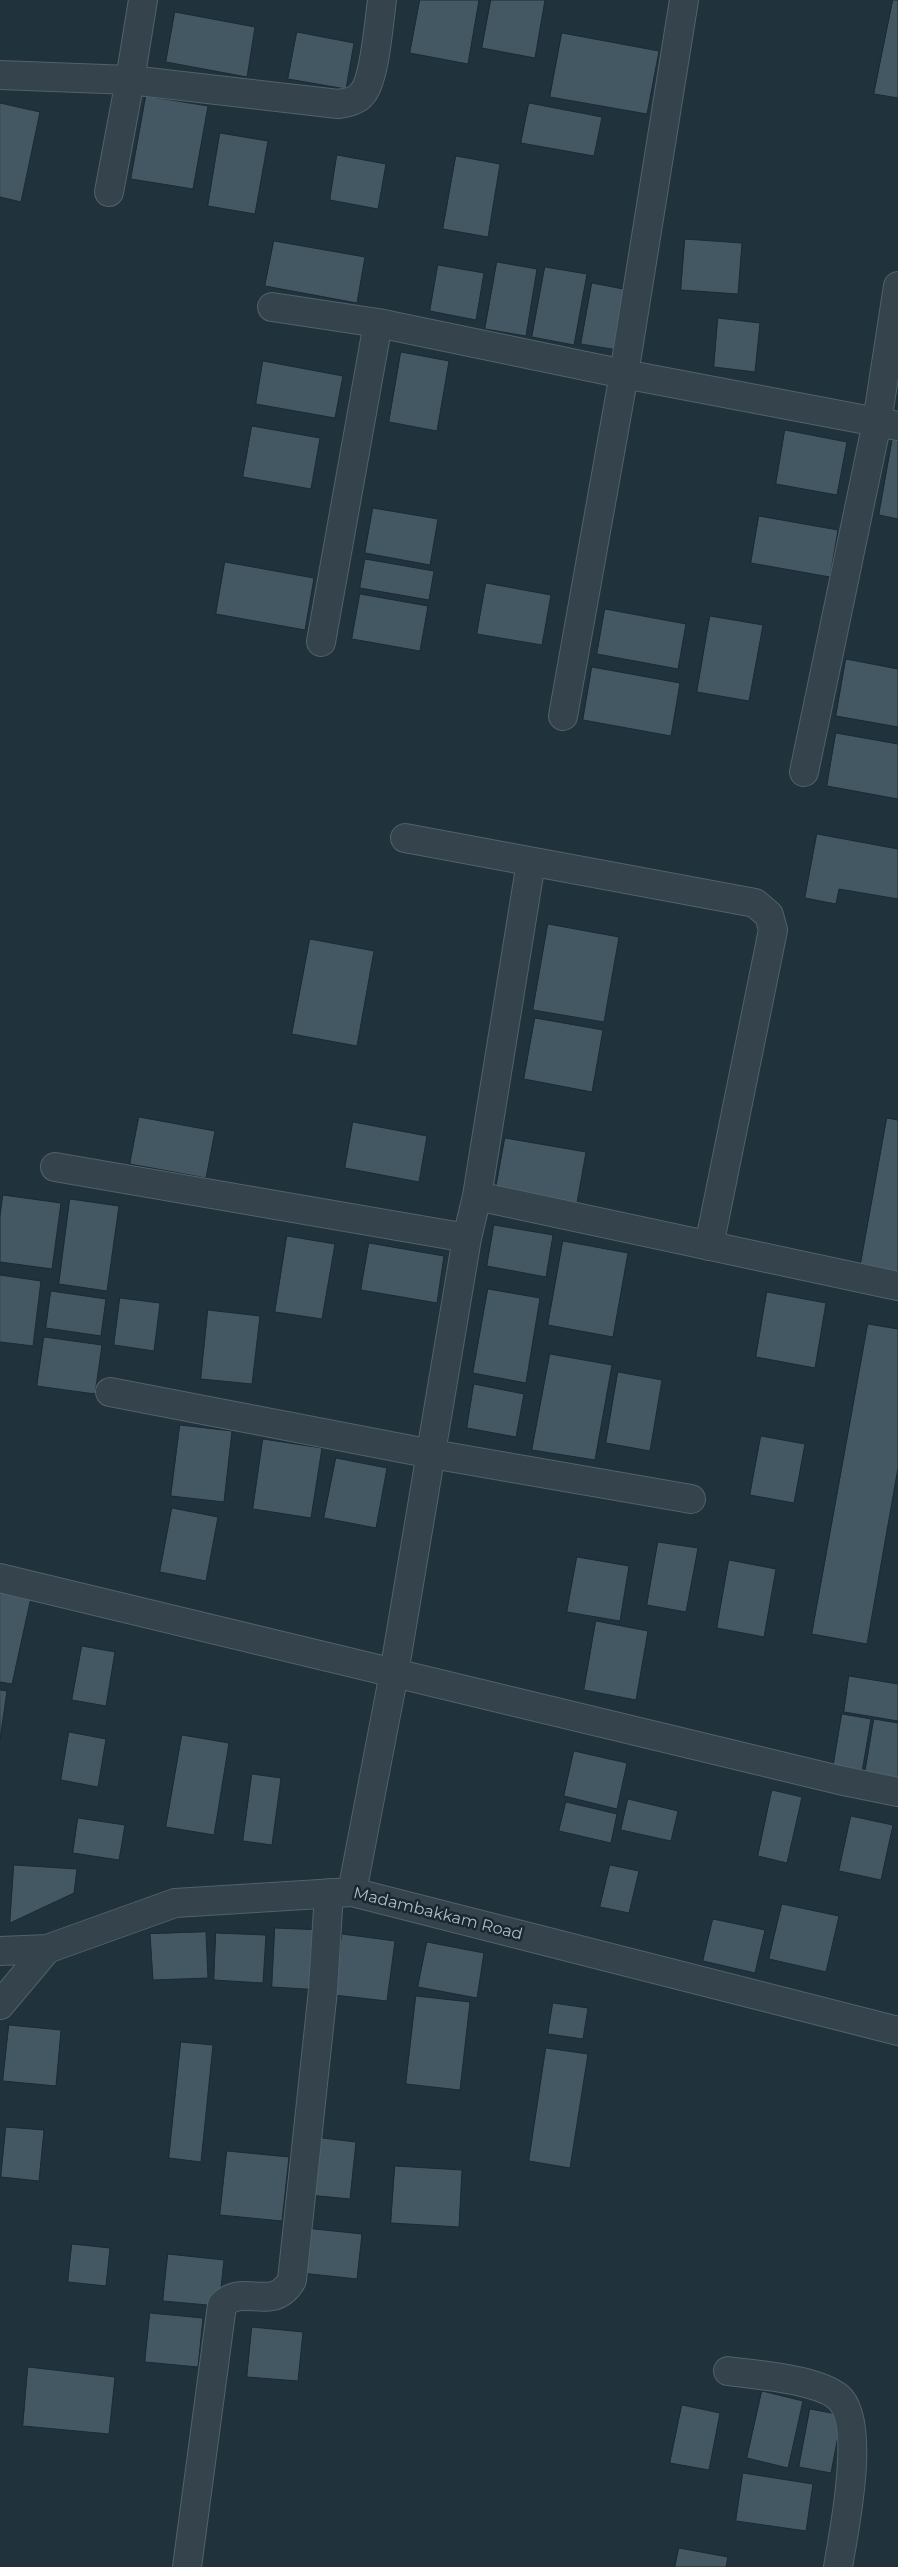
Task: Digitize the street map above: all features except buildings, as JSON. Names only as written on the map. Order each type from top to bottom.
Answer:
[{"type":"street","points":[[109,192],[144,0]]},
{"type":"street","points":[[0,75],[130,80],[338,104],[349,102],[362,94],[370,77],[382,0]]},
{"type":"street","points":[[563,716],[624,374],[684,0]]},
{"type":"street","points":[[804,772],[888,424],[898,286]]},
{"type":"street","points":[[272,307],[378,323],[624,374],[888,424]]},
{"type":"street","points":[[321,642],[378,323]]},
{"type":"street","points":[[405,838],[755,903],[769,915],[773,930],[709,1246]]},
{"type":"street","points":[[187,2567],[222,2305],[228,2298],[236,2296],[274,2297],[286,2290],[292,2280],[323,1990],[340,1892],[394,1673],[467,1238],[477,1196],[531,862]]},
{"type":"street","points":[[55,1167],[467,1238]]},
{"type":"street","points":[[477,1196],[898,1286]]},
{"type":"street","points":[[110,1392],[432,1454],[691,1499]]},
{"type":"street","points":[[0,1578],[839,1780],[898,1792]]},
{"type":"street","name":"Madambakkam Road","points":[[0,2005],[47,1950],[175,1903],[340,1892],[898,2031]]},
{"type":"street","points":[[0,1951],[47,1950]]},
{"type":"street","points":[[728,2371],[812,2384],[839,2397],[847,2409],[852,2426],[852,2468],[838,2567]]}]
